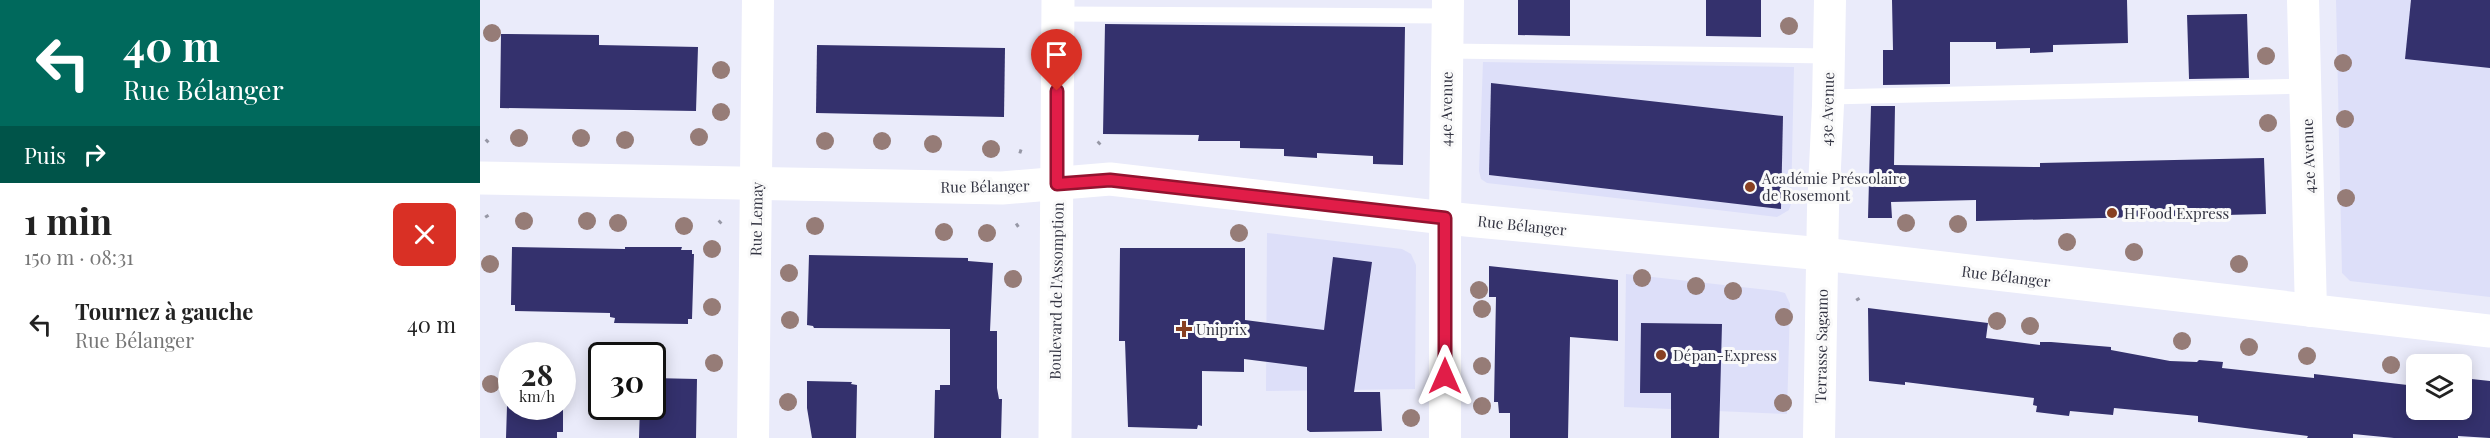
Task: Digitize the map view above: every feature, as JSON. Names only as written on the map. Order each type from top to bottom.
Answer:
[{"type":"street","name":"Rue Lemay","points":[[753,438],[758,0]]},
{"type":"street","name":"43e Avenue","points":[[1822,254],[1829,97],[1830,0]]},
{"type":"street","name":"42e Avenue","points":[[2303,0],[2311,311]]},
{"type":"street","name":"Boulevard de l'Assomption","points":[[1055,438],[1058,7]]},
{"type":"street","name":"44e Avenue","points":[[1445,218],[1448,8]]},
{"type":"street","name":"Rue Bélanger","points":[[480,178],[1002,188],[1110,180],[1445,218],[1822,254],[2490,331]]},
{"type":"street","points":[[1445,218],[1445,438]]},
{"type":"street","name":"Terrasse Sagamo","points":[[1819,438],[1822,254]]},
{"type":"lane","points":[[1058,7],[1448,8]]},
{"type":"lane","points":[[1447,51],[1829,56]]},
{"type":"lane","points":[[1829,97],[2306,86]]},
{"type":"shaded area","points":[[2336,0],[2490,0],[2490,297],[2350,281],[2342,273]]},
{"type":"shaded area","points":[[1483,62],[1794,67],[1789,210],[1777,217],[1487,183],[1481,179],[1479,171]]},
{"type":"shaded area","points":[[1267,233],[1402,249],[1411,254],[1416,265],[1415,389],[1266,391]]},
{"type":"shaded area","points":[[1626,274],[1785,293],[1790,304],[1787,414],[1624,407]]},
{"type":"building","points":[[1518,0],[1570,0],[1570,36],[1518,35]]},
{"type":"building","points":[[1706,0],[1761,0],[1761,37],[1706,36]]},
{"type":"building","points":[[1892,0],[2127,0],[2128,43],[2053,45],[2053,52],[2030,53],[2030,48],[1996,49],[1996,42],[1950,42],[1950,84],[1883,85],[1883,50],[1893,50]]},
{"type":"building","points":[[2411,0],[2490,0],[2490,68],[2405,59]]},
{"type":"building","points":[[2247,14],[2249,78],[2189,79],[2187,15]]},
{"type":"building","points":[[1105,24],[1405,27],[1403,165],[1373,164],[1373,156],[1317,153],[1317,158],[1284,156],[1284,149],[1240,148],[1240,141],[1198,141],[1199,135],[1103,134]]},
{"type":"building","points":[[501,34],[599,35],[599,45],[698,47],[696,111],[500,108]]},
{"type":"building","points":[[817,45],[1005,48],[1004,117],[816,113]]},
{"type":"building","points":[[1491,83],[1783,116],[1781,209],[1489,175]]},
{"type":"building","points":[[1871,106],[1895,106],[1894,165],[2040,167],[2040,163],[2264,158],[2266,214],[1976,221],[1976,200],[1891,202],[1892,218],[1868,218]]},
{"type":"building","points":[[512,247],[625,249],[625,247],[682,247],[681,250],[692,250],[694,254],[692,319],[688,319],[688,324],[614,323],[615,318],[610,317],[610,313],[515,311],[515,305],[511,305]]},
{"type":"building","points":[[1120,248],[1245,248],[1245,320],[1324,330],[1333,257],[1372,262],[1354,392],[1380,392],[1382,431],[1310,432],[1307,430],[1307,367],[1244,359],[1244,372],[1202,371],[1202,426],[1198,425],[1197,429],[1128,427],[1125,341],[1119,341]]},
{"type":"building","points":[[809,255],[968,258],[968,261],[993,263],[990,331],[997,331],[997,388],[999,399],[1002,399],[1001,438],[934,438],[935,390],[940,390],[940,385],[950,385],[950,329],[814,328],[807,325]]},
{"type":"building","points":[[1489,266],[1618,280],[1618,341],[1570,337],[1568,438],[1510,438],[1510,413],[1499,413],[1498,402],[1494,402],[1496,297],[1489,297]]},
{"type":"building","points":[[1868,308],[1988,323],[1986,338],[2040,345],[2040,342],[2051,342],[2111,347],[2111,350],[2170,361],[2223,362],[2222,368],[2314,378],[2314,374],[2406,385],[2406,420],[2472,420],[2472,379],[2490,381],[2490,438],[2458,436],[2458,438],[2394,438],[2353,434],[2353,438],[2307,438],[2308,436],[2198,422],[2198,416],[2114,408],[2113,415],[2070,411],[2069,416],[2036,412],[2037,406],[2033,405],[2034,398],[1905,382],[1905,385],[1869,381]]},
{"type":"building","points":[[1641,323],[1722,324],[1719,438],[1671,438],[1671,393],[1640,393]]},
{"type":"building","points":[[666,378],[697,379],[696,438],[639,438],[640,420],[666,420]]},
{"type":"building","points":[[807,381],[852,382],[851,384],[857,385],[856,438],[812,438],[807,408]]},
{"type":"building","points":[[507,420],[563,420],[563,432],[557,432],[557,438],[506,438]]},
{"type":"place","name":"Académie Préscolaire de Rosemont","points":[[1750,187]]},
{"type":"place","name":"H Food Express","points":[[2112,213]]},
{"type":"place","name":"Uniprix","points":[[1184,329]]},
{"type":"place","name":"Dépan-Express","points":[[1661,355]]},
{"type":"route","points":[[1057,91],[1057,184],[1110,180],[1445,218],[1445,376]]}]
